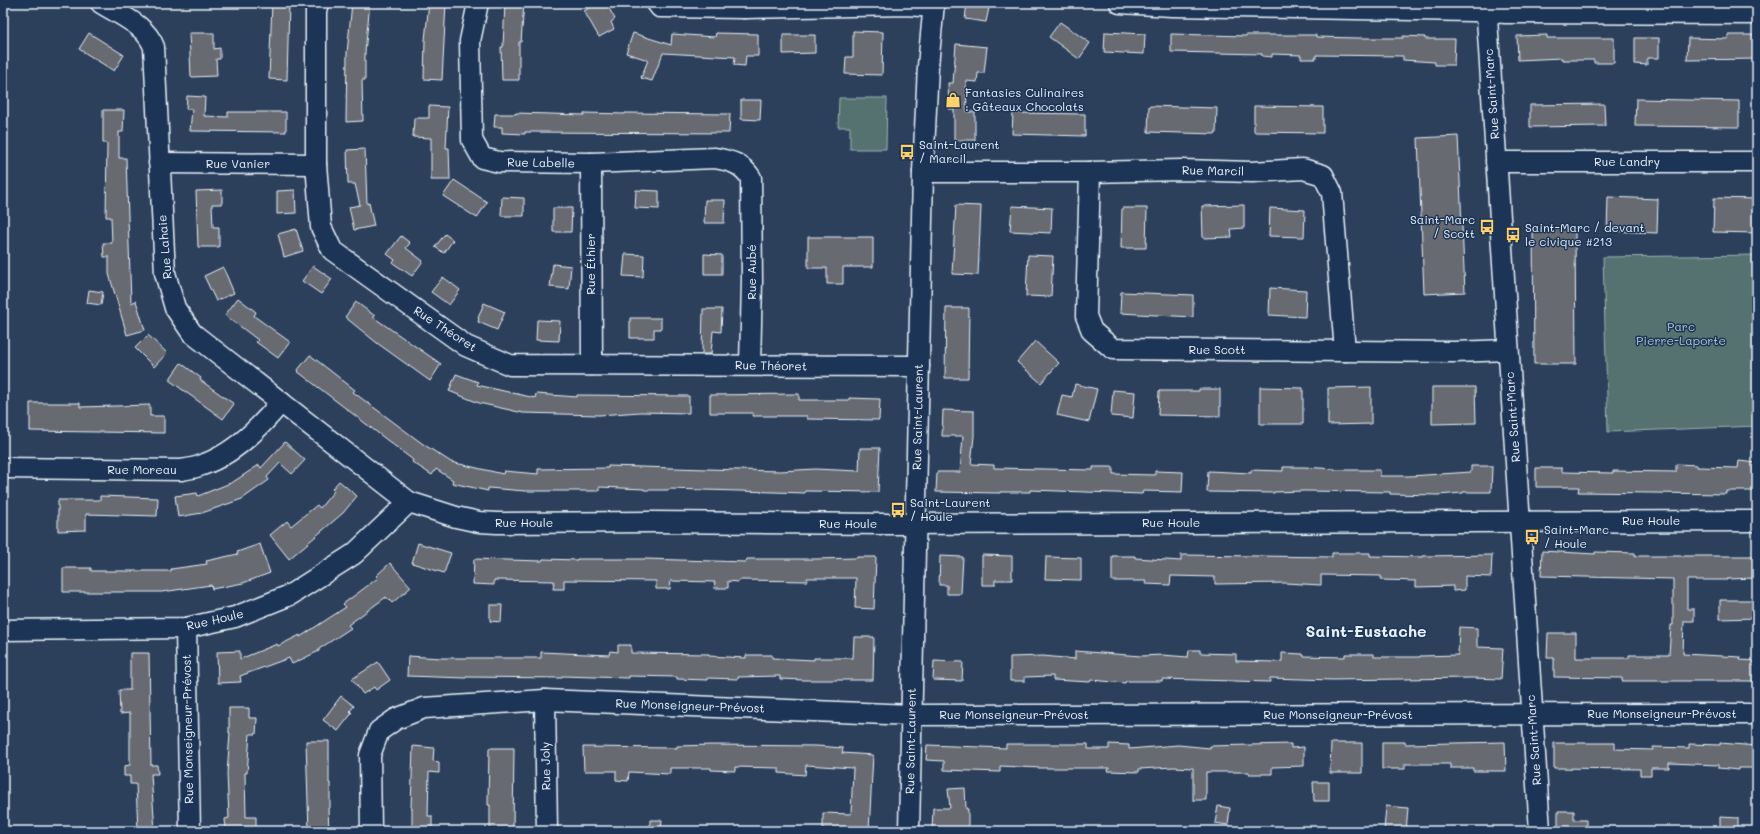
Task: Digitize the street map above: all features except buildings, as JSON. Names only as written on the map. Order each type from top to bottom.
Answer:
[{"type":"street","name":"Rue Lahaie","points":[[101,3],[139,26],[151,37],[154,47],[165,273],[175,308],[192,333],[409,502]]},
{"type":"street","name":"Rue Théoret","points":[[318,3],[316,11],[316,164],[321,227],[332,250],[466,346],[510,365],[919,366]]},
{"type":"street","name":"Rue Labelle","points":[[478,3],[470,41],[472,140],[482,158],[499,162],[591,163],[715,158],[729,160],[745,168],[751,178]]},
{"type":"street","points":[[657,3],[660,7],[934,5]]},
{"type":"street","points":[[1120,3],[1486,7],[1514,13],[1757,14]]},
{"type":"street","name":"Rue Saint-Laurent","points":[[909,831],[923,172],[926,88],[934,5]]},
{"type":"street","name":"Rue Saint-Marc","points":[[1486,7],[1540,831]]},
{"type":"street","name":"Rue Landry","points":[[1496,162],[1757,162]]},
{"type":"street","name":"Rue Vanier","points":[[159,163],[316,164]]},
{"type":"street","name":"Rue Éthier","points":[[591,163],[592,365]]},
{"type":"street","name":"Rue Marcil","points":[[923,172],[1090,172],[1180,170],[1252,172],[1303,169],[1323,175],[1332,193],[1345,351]]},
{"type":"street","name":"Rue Scott","points":[[1090,172],[1086,316],[1092,331],[1113,349],[1485,352],[1508,350]]},
{"type":"street","name":"Rue Aubé","points":[[750,365],[752,281],[751,178]]},
{"type":"street","name":"Rue Moreau","points":[[3,468],[181,470],[203,465],[242,443],[264,423],[280,402]]},
{"type":"street","name":"Rue Houle","points":[[3,630],[186,628],[235,617],[290,595],[354,554],[409,502],[456,517],[497,524],[1757,521]]},
{"type":"street","name":"Rue Monseigneur-Prévost","points":[[186,628],[190,831]]},
{"type":"street","name":"Rue Monseigneur-Prévost","points":[[371,831],[370,755],[379,731],[396,719],[424,708],[545,700],[912,715],[1757,714]]},
{"type":"street","name":"Rue Joly","points":[[545,700],[547,831]]},
{"type":"green space","points":[[839,98],[887,98],[886,149],[850,149],[850,127],[838,127]]},
{"type":"green space","name":"Parc Pierre-Laporte","points":[[1757,255],[1757,426],[1608,432],[1603,257]]},
{"type":"place","name":"Fantasies Culinaires : Gâteaux Chocolats","points":[[953,100]]},
{"type":"place","name":"Saint-Laurent / Marcil","points":[[907,152]]},
{"type":"place","name":"Saint-Marc / Scott","points":[[1487,227]]},
{"type":"place","name":"Saint-Marc / devant le civique #213","points":[[1513,235]]},
{"type":"place","name":"Saint-Laurent / Houle","points":[[898,510]]},
{"type":"place","name":"Saint-Marc / Houle","points":[[1532,537]]},
{"type":"district","name":"Saint-Eustache","points":[[1366,631]]}]
